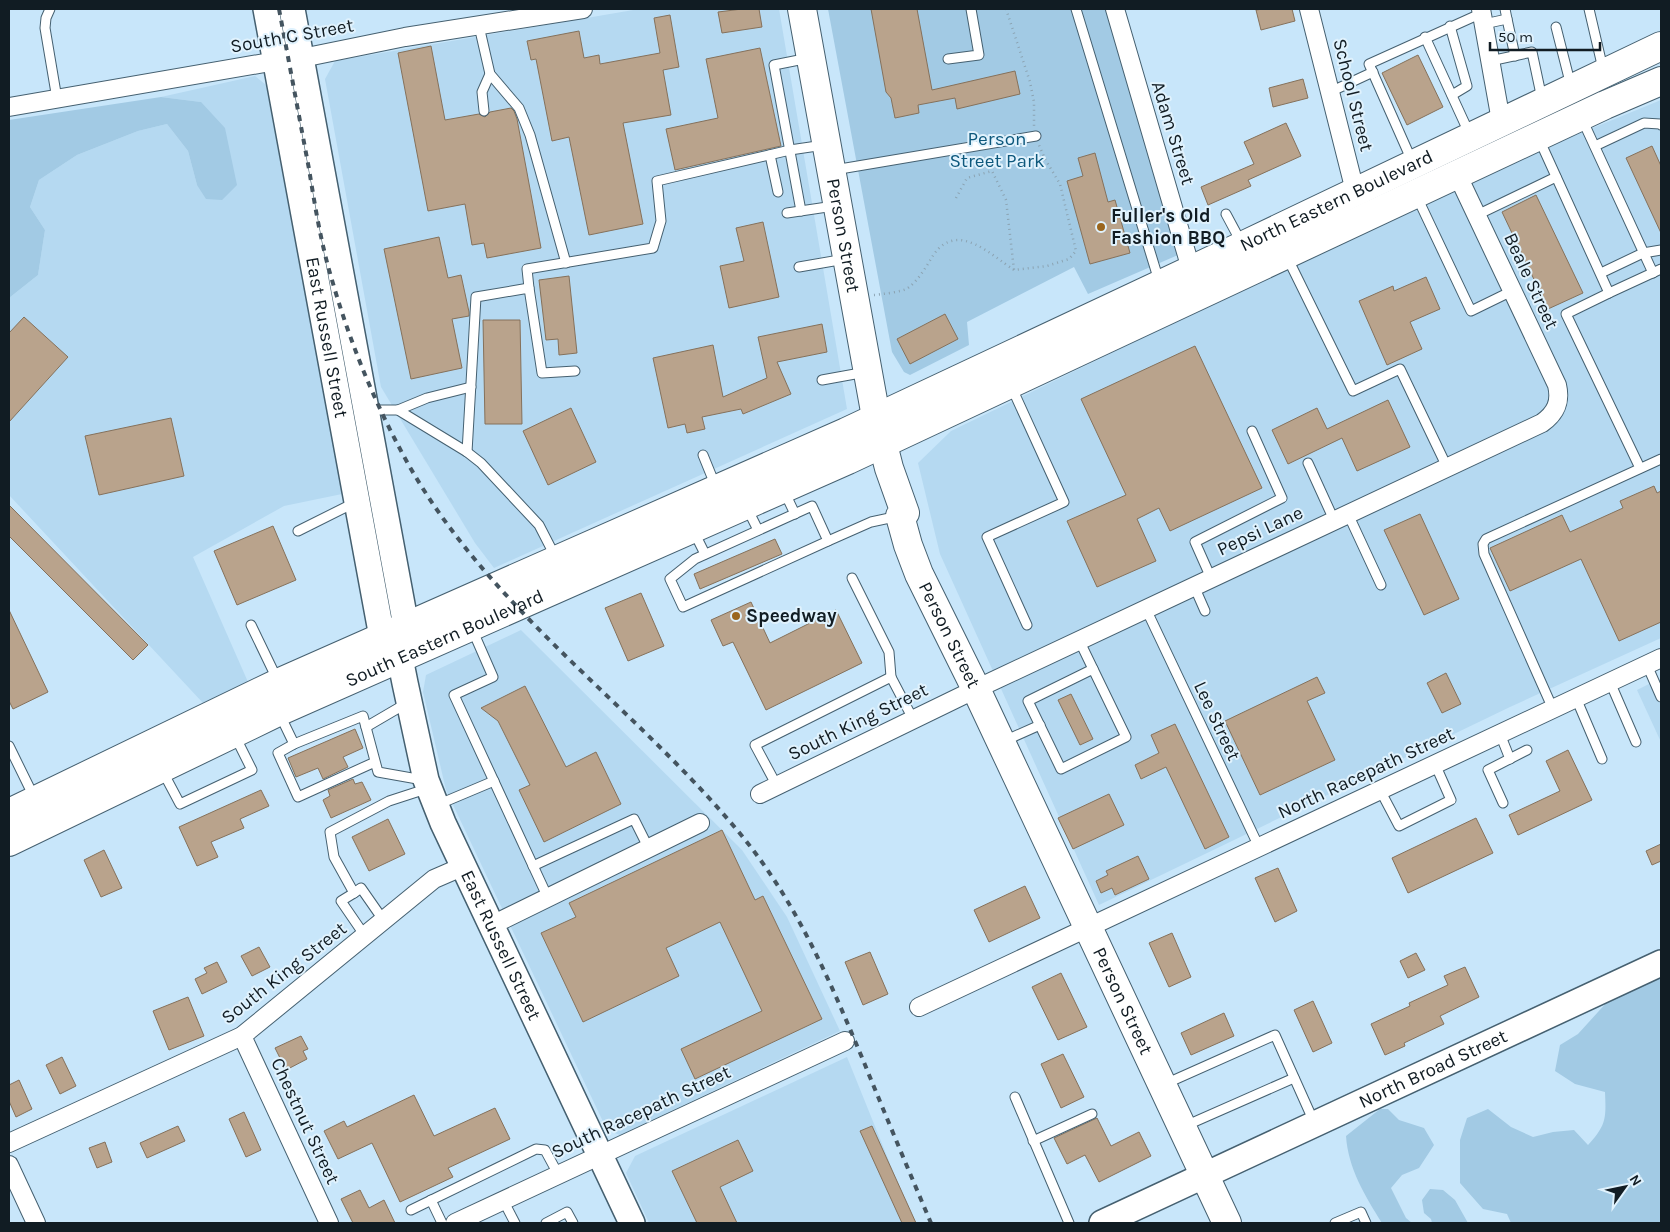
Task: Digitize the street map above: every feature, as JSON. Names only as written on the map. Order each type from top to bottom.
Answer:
[{"type":"main road","name":"East Russell Street","points":[[266,9],[382,637]]},
{"type":"main road","name":"East Russell Street","points":[[292,9],[406,626],[400,658],[408,702],[430,791],[632,1223]]},
{"type":"main road","name":"Person Street","points":[[802,9],[876,417],[905,513],[900,516],[908,545],[919,574],[976,688],[1228,1223]]},
{"type":"main road","name":"North Eastern Boulevard","points":[[876,417],[1242,246],[1661,46]]},
{"type":"main road","name":"North Eastern Boulevard","points":[[884,443],[1661,80]]},
{"type":"main road","points":[[1457,174],[1462,162],[1468,156],[1527,127],[1586,82]]},
{"type":"main road","name":"South Eastern Boulevard","points":[[9,813],[278,683],[876,417]]},
{"type":"main road","name":"South Eastern Boulevard","points":[[9,842],[278,712],[884,443]]},
{"type":"main road","points":[[382,637],[400,658]]},
{"type":"main road","name":"North Broad Street","points":[[1102,1223],[1661,963]]},
{"type":"street","name":"South C Street","points":[[9,107],[302,58],[405,37],[583,9]]},
{"type":"street","name":"Adam Street","points":[[1114,9],[1191,270]]},
{"type":"street","name":"School Street","points":[[1309,9],[1355,191]]},
{"type":"street","points":[[1483,15],[1501,121]]},
{"type":"street","name":"Beale Street","points":[[1457,174],[1557,385],[1559,400],[1557,407]]},
{"type":"street","name":"Pepsi Lane","points":[[976,688],[1542,423],[1549,418],[1557,407]]},
{"type":"street","name":"North Racepath Street","points":[[1088,927],[1654,661]]},
{"type":"street","name":"South King Street","points":[[760,794],[976,688]]},
{"type":"street","points":[[492,925],[700,823]]},
{"type":"street","name":"South King Street","points":[[9,1143],[242,1036],[434,880],[464,866]]},
{"type":"street","points":[[919,1008],[1088,927]]},
{"type":"street","name":"Chestnut Street","points":[[242,1036],[329,1223]]},
{"type":"street","name":"South Racepath Street","points":[[455,1223],[845,1041]]},
{"type":"street","points":[[9,1165],[36,1223]]},
{"type":"lane","points":[[50,9],[46,18],[46,28],[57,99]]},
{"type":"lane","points":[[948,59],[979,55],[971,9]]},
{"type":"lane","points":[[1076,9],[1160,284]]},
{"type":"lane","points":[[1505,9],[1515,56]]},
{"type":"lane","points":[[1586,82],[1589,9]]},
{"type":"lane","points":[[1413,164],[1369,64],[1450,26],[1483,15],[1507,19]]},
{"type":"lane","points":[[479,26],[490,74],[519,108],[527,127],[566,263]]},
{"type":"lane","points":[[1450,26],[1467,86],[1452,95]]},
{"type":"lane","points":[[1556,27],[1586,82]]},
{"type":"lane","points":[[1425,38],[1471,136]]},
{"type":"lane","points":[[1490,61],[1532,52],[1543,102]]},
{"type":"lane","points":[[801,211],[774,65],[811,57]]},
{"type":"lane","points":[[1330,92],[1373,72]]},
{"type":"lane","points":[[484,111],[482,92],[490,74]]},
{"type":"lane","points":[[1581,116],[1643,253],[1657,271],[1566,314],[1640,468]]},
{"type":"lane","points":[[1595,146],[1644,123],[1661,125]]},
{"type":"lane","points":[[576,372],[542,373],[527,269],[652,248],[661,221],[657,181],[790,150],[829,157],[1036,136]]},
{"type":"lane","points":[[1538,136],[1609,293]]},
{"type":"lane","points":[[770,155],[778,192]]},
{"type":"lane","points":[[1476,215],[1556,177]]},
{"type":"lane","points":[[1415,194],[1472,311],[1512,291]]},
{"type":"lane","points":[[787,213],[838,206]]},
{"type":"lane","points":[[1226,214],[1242,246]]},
{"type":"lane","points":[[1601,273],[1643,253],[1661,250]]},
{"type":"lane","points":[[1286,255],[1353,391],[1400,369],[1448,467]]},
{"type":"lane","points":[[799,267],[847,258]]},
{"type":"lane","points":[[467,452],[476,297],[529,288]]},
{"type":"lane","points":[[822,380],[868,372]]},
{"type":"lane","points":[[1010,384],[1064,502],[987,537],[1027,626]]},
{"type":"lane","points":[[366,410],[398,410],[427,398],[471,388]]},
{"type":"lane","points":[[398,410],[467,452],[481,463],[539,525],[556,560]]},
{"type":"lane","points":[[1211,578],[1195,542],[1282,498],[1252,431]]},
{"type":"lane","points":[[702,455],[717,488]]},
{"type":"lane","points":[[1553,709],[1484,554],[1483,544],[1486,539],[1661,459]]},
{"type":"lane","points":[[1308,464],[1381,585]]},
{"type":"lane","points":[[783,489],[795,514]]},
{"type":"lane","points":[[298,531],[357,502]]},
{"type":"lane","points":[[746,505],[758,530]]},
{"type":"lane","points":[[828,541],[812,506],[695,559],[670,579],[683,607],[872,522],[900,516]]},
{"type":"lane","points":[[693,528],[705,554]]},
{"type":"lane","points":[[852,578],[889,652],[891,677],[913,719]]},
{"type":"lane","points":[[1194,586],[1205,611]]},
{"type":"lane","name":"Lee Street","points":[[1146,609],[1259,847]]},
{"type":"lane","points":[[251,625],[278,683]]},
{"type":"lane","points":[[471,627],[493,677],[454,695],[548,898]]},
{"type":"lane","points":[[1079,640],[1126,737],[1061,769],[1028,701],[1092,669]]},
{"type":"lane","points":[[1654,661],[1661,696]]},
{"type":"lane","points":[[777,786],[755,745],[891,677]]},
{"type":"lane","points":[[1610,682],[1636,742]]},
{"type":"lane","points":[[1576,698],[1602,760]]},
{"type":"lane","points":[[366,726],[408,702]]},
{"type":"lane","points":[[278,712],[294,744]]},
{"type":"lane","points":[[375,762],[298,797],[278,753],[294,744],[363,716],[378,772],[430,791]]},
{"type":"lane","points":[[1001,743],[1040,725]]},
{"type":"lane","points":[[161,768],[180,804],[252,770],[234,733]]},
{"type":"lane","points":[[1500,734],[1510,758]]},
{"type":"lane","points":[[9,746],[36,800]]},
{"type":"lane","points":[[1502,803],[1488,770],[1527,750]]},
{"type":"lane","points":[[1380,790],[1398,826],[1451,800],[1435,764]]},
{"type":"lane","points":[[354,894],[334,856],[330,832],[389,801],[430,791],[494,781]]},
{"type":"lane","points":[[533,866],[634,819],[649,848]]},
{"type":"lane","points":[[365,936],[341,901],[361,888],[384,921]]},
{"type":"lane","points":[[1162,1086],[1275,1035],[1315,1124]]},
{"type":"lane","points":[[1182,1128],[1294,1078]]},
{"type":"lane","points":[[1015,1097],[1069,1223]]},
{"type":"lane","points":[[1033,1141],[1092,1114]]},
{"type":"lane","points":[[411,1210],[536,1149],[545,1150],[558,1174]]},
{"type":"lane","points":[[431,1200],[442,1223]]},
{"type":"lane","points":[[503,1200],[515,1223]]},
{"type":"lane","points":[[546,1223],[567,1212],[573,1223]]},
{"type":"lane","points":[[1335,1223],[1361,1212],[1366,1223]]},
{"type":"path","points":[[855,299],[907,289],[937,250],[953,240],[968,241],[978,245],[1014,270],[1047,266],[1069,259],[1076,251],[1060,184],[1045,159],[1036,136],[1033,120],[1034,102],[1030,82],[1006,9]]},
{"type":"path","points":[[956,198],[967,178],[992,171],[1006,200],[1014,270]]},
{"type":"shaded area","points":[[639,9],[779,9],[847,409],[494,568],[475,543],[381,387],[325,79],[335,61]]},
{"type":"shaded area","points":[[255,76],[266,85],[342,494],[284,506],[193,557],[248,682],[203,703],[9,495],[9,298],[38,275],[45,230],[30,207],[39,180],[77,155],[138,131],[167,124],[188,151],[197,185],[201,102],[161,97]]},
{"type":"shaded area","points":[[1661,100],[1661,638],[1510,707],[1099,905],[940,554],[918,463],[951,431],[1476,176]]},
{"type":"shaded area","points":[[521,630],[742,850],[787,917],[840,1031],[620,1135],[607,1130],[446,790],[423,692],[426,675]]},
{"type":"shaded area","points":[[1661,678],[1661,742],[1637,690]]},
{"type":"shaded area","points":[[847,1057],[914,1223],[649,1223],[626,1173],[635,1156]]},
{"type":"green space","name":"Person Street Park","points":[[828,9],[1109,9],[1178,255],[1088,294],[1074,267],[967,322],[969,345],[910,375],[904,372],[892,352]]},
{"type":"green space","points":[[161,97],[201,102],[225,128],[237,185],[222,200],[206,199],[197,185],[188,151],[167,124],[138,131],[77,155],[39,180],[30,207],[45,230],[38,275],[9,298],[9,120]]},
{"type":"green space","points":[[1661,973],[1661,1223],[1511,1223],[1507,1214],[1483,1209],[1460,1183],[1460,1140],[1467,1118],[1488,1109],[1511,1127],[1533,1137],[1553,1132],[1574,1130],[1588,1145],[1599,1132],[1604,1120],[1605,1092],[1575,1084],[1555,1071],[1560,1045],[1578,1034],[1608,1001]]},
{"type":"green space","points":[[1380,1109],[1388,1109],[1399,1120],[1424,1128],[1434,1145],[1419,1168],[1402,1175],[1391,1188],[1406,1218],[1412,1223],[1382,1223],[1364,1192],[1350,1159],[1346,1136]]},
{"type":"green space","points":[[1430,1189],[1443,1190],[1455,1200],[1468,1223],[1432,1223],[1431,1219],[1424,1213],[1422,1200]]},
{"type":"building","points":[[759,9],[762,27],[722,33],[718,12]]},
{"type":"building","points":[[871,9],[917,9],[932,90],[1015,71],[1020,94],[957,109],[955,98],[918,105],[919,113],[895,118],[891,98],[886,92]]},
{"type":"building","points":[[1292,9],[1295,21],[1261,30],[1256,10]]},
{"type":"building","points":[[670,15],[679,67],[663,70],[671,115],[623,123],[643,224],[589,235],[569,137],[552,141],[536,59],[531,60],[527,41],[579,31],[584,58],[599,55],[600,64],[660,53],[654,18]]},
{"type":"building","points":[[431,46],[445,120],[479,114],[485,117],[490,112],[511,108],[514,111],[541,248],[487,258],[484,243],[472,245],[465,204],[428,211],[398,53]]},
{"type":"building","points":[[760,48],[781,146],[675,170],[666,129],[718,118],[706,59]]},
{"type":"building","points":[[1418,55],[1443,107],[1407,125],[1382,73]]},
{"type":"building","points":[[1303,79],[1308,98],[1273,107],[1269,88]]},
{"type":"building","points":[[1286,123],[1301,156],[1248,180],[1251,186],[1208,205],[1201,187],[1254,164],[1244,142]]},
{"type":"building","points":[[1652,146],[1661,166],[1661,233],[1626,158]]},
{"type":"building","name":"Fuller's Old Fashion BBQ","points":[[1095,153],[1108,202],[1115,200],[1130,253],[1090,264],[1067,181],[1083,176],[1078,158]]},
{"type":"building","points":[[1536,195],[1583,293],[1548,309],[1502,212]]},
{"type":"building","points":[[763,222],[779,297],[729,308],[720,266],[744,261],[736,228]]},
{"type":"building","points":[[439,237],[448,278],[461,275],[469,312],[469,316],[452,319],[462,368],[411,379],[384,249]]},
{"type":"building","points":[[569,276],[577,353],[559,355],[558,339],[546,340],[539,280]]},
{"type":"building","points":[[1426,277],[1440,309],[1410,322],[1422,349],[1387,365],[1359,301],[1393,286],[1394,291]]},
{"type":"building","points":[[945,314],[958,339],[910,364],[897,339]]},
{"type":"building","points":[[24,317],[68,357],[9,422],[9,333]]},
{"type":"building","points":[[483,320],[520,320],[522,424],[485,424]]},
{"type":"building","points":[[822,324],[827,352],[777,362],[791,394],[743,414],[741,409],[702,417],[705,429],[687,433],[685,424],[668,428],[653,358],[713,345],[723,397],[767,378],[758,337]]},
{"type":"building","points":[[1195,346],[1262,488],[1170,531],[1159,508],[1137,519],[1156,561],[1097,587],[1067,521],[1126,495],[1081,399]]},
{"type":"building","points":[[1388,400],[1410,447],[1357,471],[1342,438],[1288,464],[1272,430],[1317,408],[1327,429]]},
{"type":"building","points":[[571,408],[596,462],[548,485],[523,431]]},
{"type":"building","points":[[171,418],[184,476],[99,495],[85,436]]},
{"type":"building","points":[[1654,486],[1657,493],[1661,491],[1661,622],[1619,641],[1581,559],[1510,591],[1490,548],[1562,515],[1570,532],[1623,508],[1620,501]]},
{"type":"building","points":[[9,505],[148,645],[133,660],[9,536]]},
{"type":"building","points":[[1420,514],[1459,599],[1424,615],[1384,530]]},
{"type":"building","points":[[273,526],[296,580],[237,605],[214,551]]},
{"type":"building","points":[[775,539],[782,554],[700,589],[694,574]]},
{"type":"building","points":[[641,593],[664,646],[628,661],[605,608]]},
{"type":"building","points":[[751,602],[770,643],[836,610],[862,663],[766,710],[733,642],[723,646],[711,620]]},
{"type":"building","points":[[9,610],[48,692],[13,709],[9,701]]},
{"type":"building","points":[[1446,673],[1461,704],[1442,713],[1427,683]]},
{"type":"building","points":[[1317,677],[1325,693],[1307,701],[1335,760],[1260,795],[1225,721]]},
{"type":"building","points":[[525,686],[566,767],[596,752],[621,804],[544,842],[519,790],[530,785],[498,721],[481,708]]},
{"type":"building","points":[[1071,694],[1093,739],[1080,745],[1058,700]]},
{"type":"building","points":[[1175,724],[1229,837],[1205,849],[1166,767],[1141,779],[1135,765],[1159,753],[1151,735]]},
{"type":"building","points":[[355,729],[363,748],[343,757],[348,767],[323,779],[318,768],[296,777],[288,758]]},
{"type":"building","points":[[1568,750],[1592,800],[1518,835],[1509,815],[1560,791],[1546,761]]},
{"type":"building","points":[[353,779],[355,784],[362,782],[371,800],[331,818],[323,800],[330,796],[328,790]]},
{"type":"building","points":[[261,790],[269,806],[240,819],[244,828],[211,842],[218,857],[197,866],[179,827]]},
{"type":"building","points":[[1109,794],[1124,825],[1073,849],[1058,818]]},
{"type":"building","points":[[1476,818],[1493,853],[1408,893],[1392,858]]},
{"type":"building","points":[[388,819],[405,854],[369,871],[352,837]]},
{"type":"building","points":[[722,830],[755,900],[763,896],[822,1019],[695,1079],[681,1049],[762,1011],[720,922],[666,948],[679,976],[583,1022],[541,933],[576,917],[569,903]]},
{"type":"building","points":[[1661,844],[1661,861],[1652,865],[1646,851]]},
{"type":"building","points":[[104,850],[122,888],[101,897],[84,860]]},
{"type":"building","points":[[1138,856],[1149,879],[1115,895],[1112,888],[1101,893],[1096,881],[1108,875],[1106,871]]},
{"type":"building","points":[[1278,868],[1297,911],[1275,922],[1255,878]]},
{"type":"building","points":[[1025,886],[1040,918],[989,942],[974,910]]},
{"type":"building","points":[[1172,933],[1191,977],[1169,987],[1149,943]]},
{"type":"building","points":[[259,947],[270,967],[252,976],[241,956]]},
{"type":"building","points":[[870,952],[888,994],[863,1005],[845,962]]},
{"type":"building","points":[[1416,953],[1425,970],[1408,978],[1400,961]]},
{"type":"building","points":[[217,962],[227,982],[202,994],[195,979],[207,973],[204,968]]},
{"type":"building","points":[[1465,967],[1479,997],[1440,1016],[1444,1024],[1404,1043],[1405,1046],[1385,1055],[1371,1024],[1410,1006],[1409,1003],[1448,985],[1444,976]]},
{"type":"building","points":[[1061,973],[1087,1027],[1058,1040],[1032,987]]},
{"type":"building","points":[[188,997],[204,1036],[169,1050],[153,1011]]},
{"type":"building","points":[[1313,1001],[1332,1043],[1313,1052],[1294,1010]]},
{"type":"building","points":[[1224,1013],[1234,1036],[1191,1055],[1181,1033]]},
{"type":"building","points":[[301,1036],[308,1049],[303,1051],[307,1059],[286,1070],[275,1048]]},
{"type":"building","points":[[1063,1054],[1084,1097],[1061,1108],[1041,1064]]},
{"type":"building","points":[[62,1057],[76,1086],[60,1094],[46,1065]]},
{"type":"building","points":[[19,1080],[32,1109],[16,1117],[9,1101],[9,1085]]},
{"type":"building","points":[[414,1095],[434,1136],[495,1108],[510,1139],[448,1168],[453,1177],[400,1202],[372,1143],[338,1159],[324,1131],[344,1121],[347,1127]]},
{"type":"building","points":[[244,1112],[261,1150],[246,1157],[229,1119]]},
{"type":"building","points":[[1097,1118],[1111,1146],[1139,1132],[1151,1156],[1099,1182],[1085,1155],[1067,1164],[1054,1138]]},
{"type":"building","points":[[178,1126],[185,1141],[147,1158],[140,1143]]},
{"type":"building","points":[[872,1126],[916,1223],[902,1223],[860,1131]]},
{"type":"building","points":[[738,1140],[753,1171],[720,1187],[737,1223],[697,1223],[672,1171]]},
{"type":"building","points":[[105,1142],[112,1162],[97,1168],[89,1148]]},
{"type":"building","points":[[360,1190],[369,1208],[384,1200],[395,1223],[353,1223],[341,1199]]},
{"type":"railway","points":[[279,9],[319,225],[339,305],[356,353],[376,400],[411,469],[445,521],[483,570],[525,615],[701,789],[762,862],[796,915],[825,972],[931,1223]]},
{"type":"place","name":"Fuller's Old Fashion BBQ","points":[[1101,227]]},
{"type":"place","name":"Speedway","points":[[736,616]]}]
